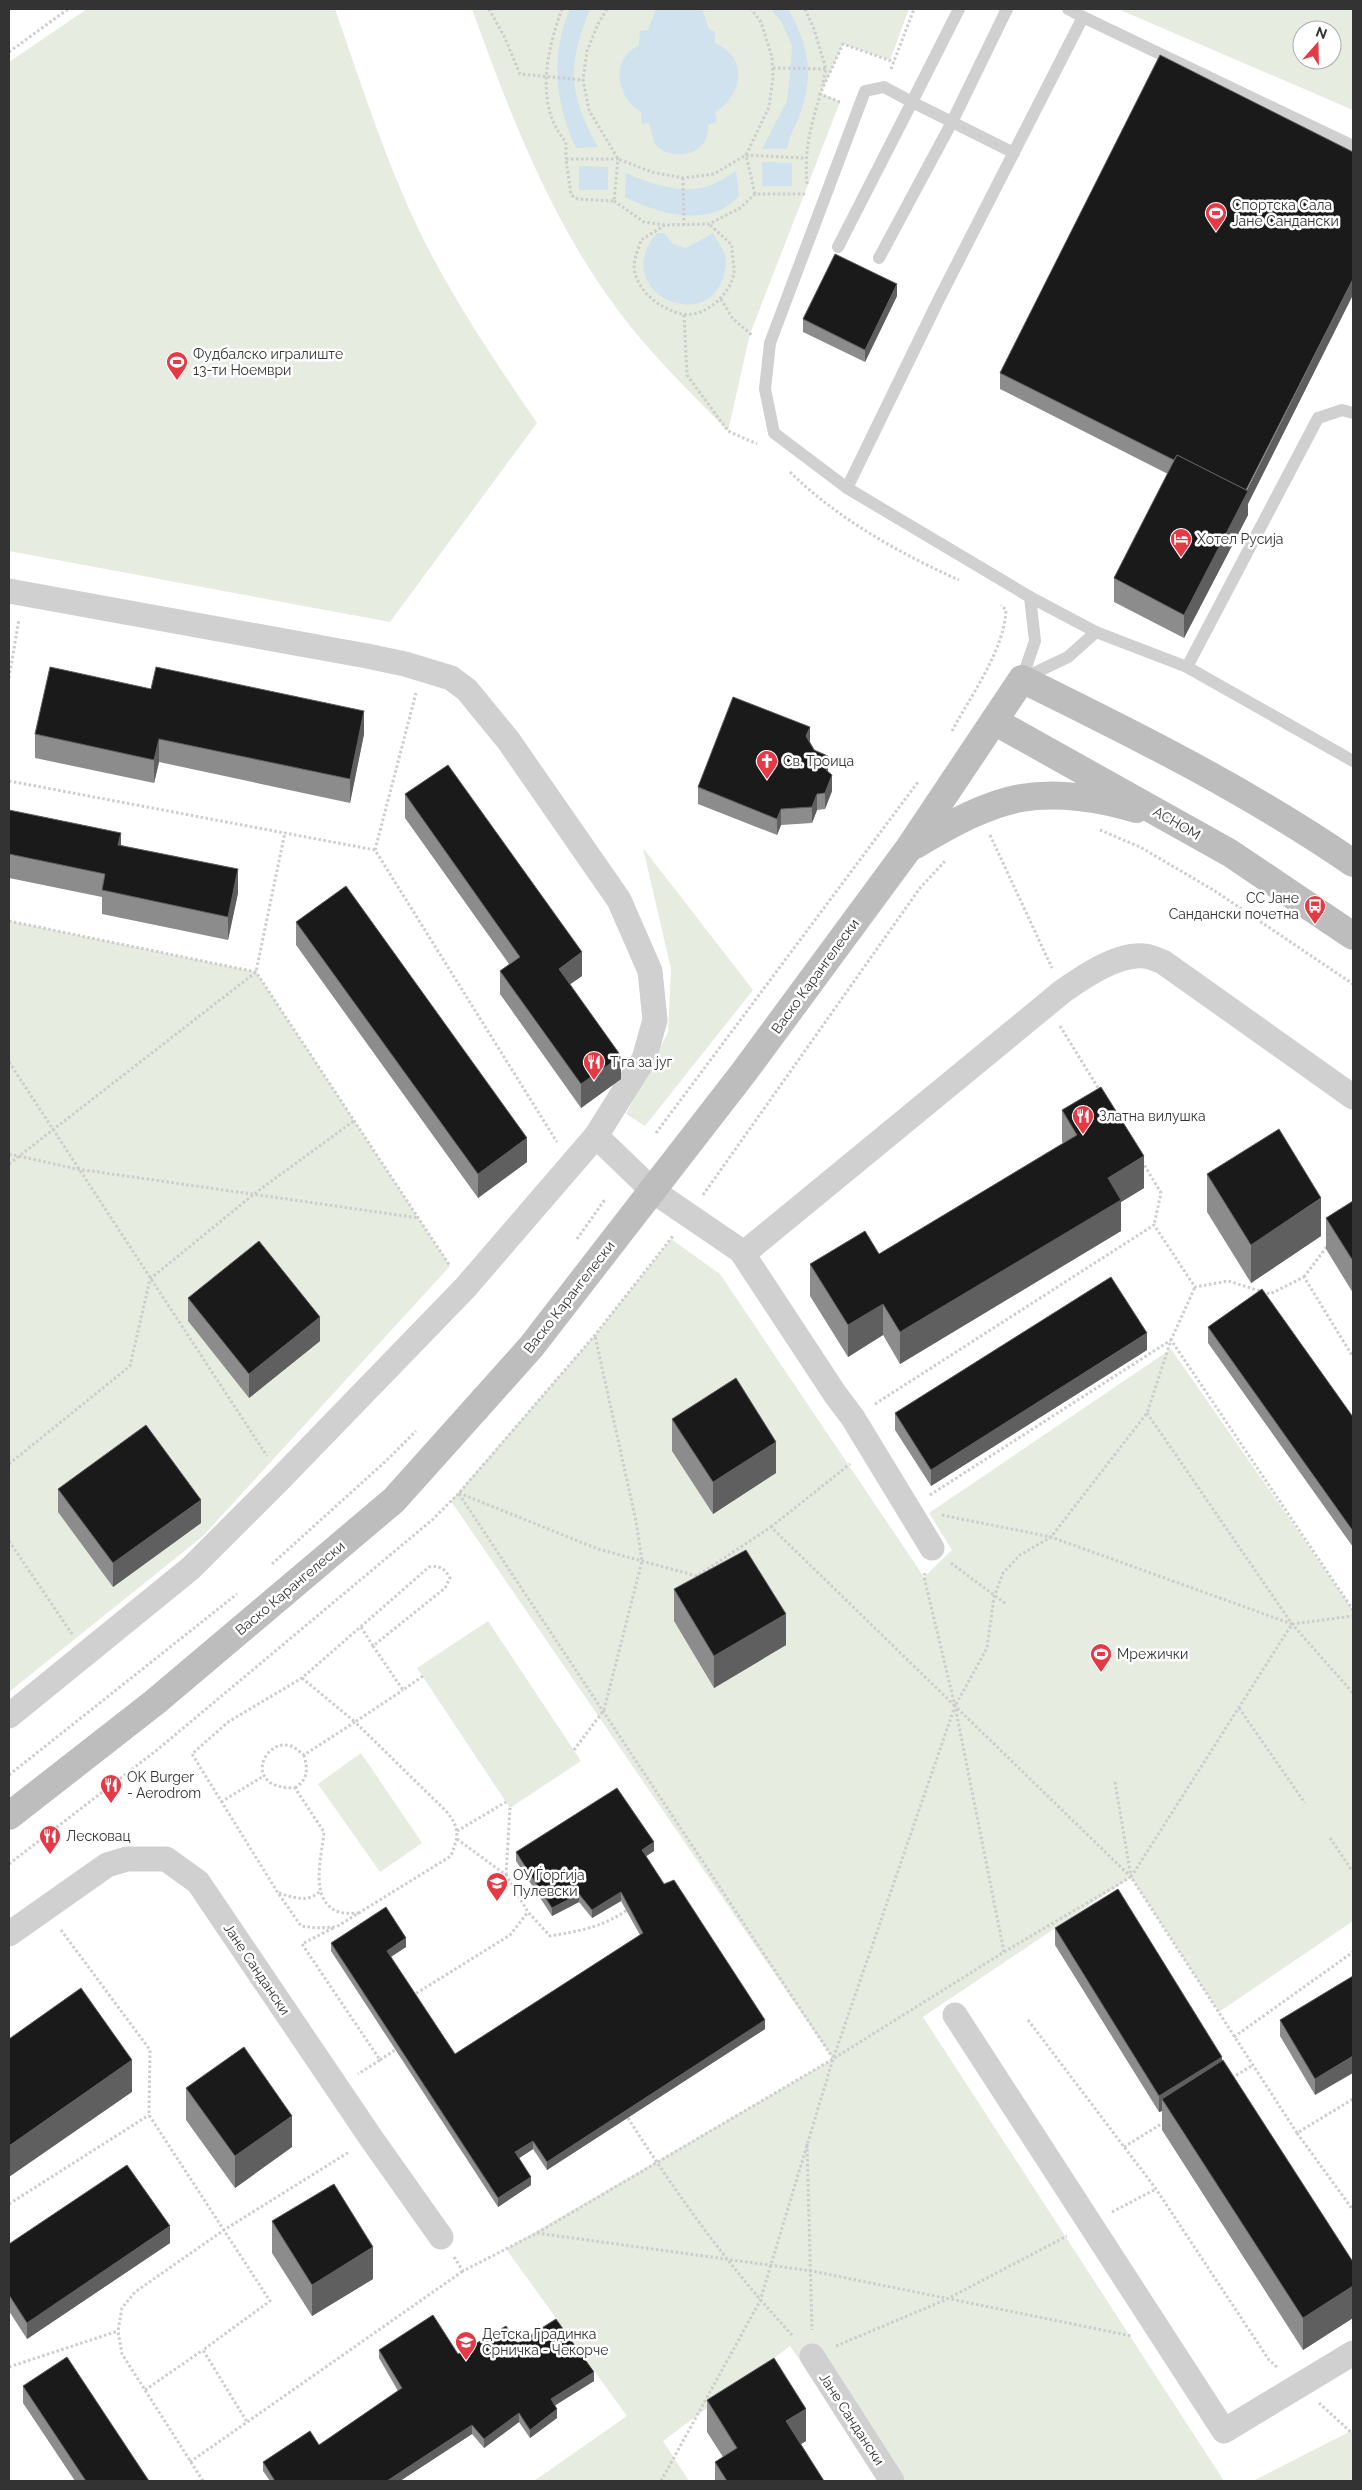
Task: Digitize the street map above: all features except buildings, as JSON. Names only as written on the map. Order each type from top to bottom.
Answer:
[{"type":"street","points":[[9,1716],[191,1568],[465,1288],[596,1136],[644,1059],[654,1020],[650,970],[619,900],[508,740],[467,690],[451,678],[423,669],[368,656],[16,593]]},
{"type":"street","points":[[1022,679],[1180,757],[1261,803],[1353,863]]},
{"type":"street","name":"Васко Карангелески","points":[[9,1816],[155,1702],[394,1500],[531,1347],[744,1072],[909,848],[1022,679]]},
{"type":"street","name":"АСНОМ","points":[[994,721],[1230,853],[1353,936]]},
{"type":"street","points":[[909,848],[964,818],[998,804],[1022,798],[1050,797],[1106,802],[1153,814],[1184,826]]},
{"type":"street","points":[[743,1254],[1055,998],[1103,967],[1128,957],[1145,956],[1163,962],[1353,1097]]},
{"type":"street","points":[[596,1136],[653,1191],[743,1254],[835,1394],[853,1418],[932,1548]]},
{"type":"street","name":"Јане Сандански","points":[[9,1934],[107,1865],[127,1859],[166,1859],[198,1882],[370,2138],[440,2237]]},
{"type":"street","points":[[955,2015],[1224,2431],[1353,2353]]},
{"type":"street","name":"Јане Сандански","points":[[812,2356],[892,2481]]},
{"type":"lane","points":[[838,247],[958,9]]},
{"type":"lane","points":[[879,258],[952,122],[1007,9]]},
{"type":"lane","points":[[1068,9],[1353,146]]},
{"type":"lane","points":[[847,488],[939,299],[1083,17]]},
{"type":"lane","points":[[1014,153],[884,87],[865,91],[770,344],[765,389],[774,433],[847,488],[1030,597],[1096,632],[1187,667],[1353,761]]},
{"type":"lane","points":[[1187,667],[1318,418],[1342,410],[1353,413]]},
{"type":"lane","points":[[1022,679],[1035,641],[1030,597]]},
{"type":"lane","points":[[1022,679],[1068,657],[1096,632]]},
{"type":"path","points":[[9,52],[68,9]]},
{"type":"path","points":[[489,9],[504,36],[520,74],[546,78],[584,80]]},
{"type":"path","points":[[562,9],[548,57],[546,78],[547,96],[552,117],[560,135],[566,142],[566,159],[571,195],[578,199],[614,201],[644,222],[665,225],[709,224],[740,208],[755,194],[808,194],[805,158],[808,132],[826,69],[814,29],[804,9]]},
{"type":"path","points":[[607,9],[598,24],[587,51],[584,80],[589,110],[618,159],[614,201]]},
{"type":"path","points":[[751,9],[760,22],[773,68],[769,107],[746,155],[755,194]]},
{"type":"path","points":[[884,87],[914,9]]},
{"type":"path","points":[[773,68],[826,69]]},
{"type":"path","points":[[566,159],[618,159],[652,172],[683,178],[714,174],[746,155],[805,158]]},
{"type":"path","points":[[683,178],[684,225]]},
{"type":"path","points":[[665,225],[642,240],[634,266],[642,289],[660,305],[684,315],[704,310],[722,299],[734,274],[732,245],[709,224]]},
{"type":"path","points":[[722,299],[733,319],[750,334],[770,344]]},
{"type":"path","points":[[684,315],[687,375],[728,431],[765,448]]},
{"type":"path","points":[[783,465],[842,514],[908,557],[961,581]]},
{"type":"path","points":[[9,678],[16,593]]},
{"type":"path","points":[[949,736],[999,644],[1005,628],[1006,610],[1000,604]]},
{"type":"path","points":[[423,669],[375,850],[571,1164]]},
{"type":"path","points":[[656,1133],[922,776]]},
{"type":"path","points":[[9,781],[375,850]]},
{"type":"path","points":[[1096,829],[1140,847],[1215,891],[1353,984]]},
{"type":"path","points":[[983,838],[998,831]]},
{"type":"path","points":[[9,1164],[53,1132],[256,972],[284,832]]},
{"type":"path","points":[[990,835],[1055,998],[1102,1094]]},
{"type":"path","points":[[688,1215],[920,888],[948,858]]},
{"type":"path","points":[[9,921],[256,972],[465,1288]]},
{"type":"path","points":[[9,1062],[77,1169],[281,1478]]},
{"type":"path","points":[[9,1464],[130,1366],[150,1279],[254,1194],[355,1120]]},
{"type":"path","points":[[9,1154],[77,1169],[419,1218]]},
{"type":"path","points":[[853,1418],[1154,1225],[1161,1193],[1141,1160]]},
{"type":"path","points":[[575,1242],[606,1198]]},
{"type":"path","points":[[1154,1225],[1195,1287]]},
{"type":"path","points":[[1195,1287],[1228,1281],[1270,1294],[1304,1276],[1331,1240]]},
{"type":"path","points":[[1304,1276],[1353,1357]]},
{"type":"path","points":[[661,2481],[760,2301],[833,2059],[955,1706],[987,1648],[994,1597],[1004,1573],[1020,1555],[1051,1536],[1147,1412],[1171,1340],[1195,1287]]},
{"type":"path","points":[[574,1750],[604,1710],[642,1561],[636,1521],[595,1335]]},
{"type":"path","points":[[909,1509],[1171,1340]]},
{"type":"path","points":[[1171,1340],[1353,1610]]},
{"type":"path","points":[[1147,1412],[1292,1624],[1353,1693]]},
{"type":"path","points":[[270,1566],[387,1460],[421,1426]]},
{"type":"path","points":[[833,2059],[459,1493],[598,1549],[697,1576],[771,1527],[871,1447]]},
{"type":"path","points":[[909,1509],[1051,1536],[1292,1624],[1353,1616]]},
{"type":"path","points":[[771,1527],[1131,1877],[1297,2133],[1353,2210]]},
{"type":"path","points":[[9,1541],[85,1654]]},
{"type":"path","points":[[1004,1952],[955,1706],[924,1577],[932,1548],[994,1597],[1006,1604]]},
{"type":"path","points":[[336,1927],[317,1928],[302,1926],[278,1893],[192,1754],[228,1722],[302,1678],[429,1567],[436,1566],[445,1569],[450,1578],[445,1588],[373,1646]]},
{"type":"path","points":[[9,1775],[240,1592]]},
{"type":"path","points":[[190,2462],[463,2271],[537,2233],[833,2059],[1004,1952],[1131,1877],[1292,1624]]},
{"type":"path","points":[[360,1627],[403,1690]]},
{"type":"path","points":[[304,1755],[422,1676]]},
{"type":"path","points":[[302,1678],[355,1722],[446,1811],[456,1824],[457,1840],[451,1856],[336,1927],[302,1944],[380,2060]]},
{"type":"path","points":[[1239,1708],[1305,1803]]},
{"type":"path","points":[[287,1745],[293,1746],[304,1755],[307,1771],[306,1778],[295,1788],[277,1786],[262,1777],[261,1770],[264,1758],[271,1750],[287,1745]]},
{"type":"path","points":[[221,1802],[262,1777]]},
{"type":"path","points":[[1115,1782],[1131,1877]]},
{"type":"path","points":[[295,1788],[324,1832],[319,1870],[320,1891],[327,1904],[340,1912],[359,1913]]},
{"type":"path","points":[[457,1831],[506,1802]]},
{"type":"path","points":[[506,1875],[510,1808]]},
{"type":"path","points":[[1330,1838],[1353,1872]]},
{"type":"path","points":[[457,1840],[506,1875],[528,1912],[550,1936],[588,1930],[610,1922],[627,1910]]},
{"type":"path","points":[[278,1893],[297,1898],[308,1898],[315,1897],[320,1891]]},
{"type":"path","points":[[46,1909],[150,2050],[149,2115],[270,2300],[145,2390]]},
{"type":"path","points":[[411,1996],[510,1935],[528,1912]]},
{"type":"path","points":[[1234,2037],[1353,1952]]},
{"type":"path","points":[[1028,2020],[1156,2189],[1269,2360]]},
{"type":"path","points":[[337,2088],[395,2050]]},
{"type":"path","points":[[1229,2081],[1253,2065]]},
{"type":"path","points":[[1297,2133],[1353,2098]]},
{"type":"path","points":[[9,2204],[149,2115]]},
{"type":"path","points":[[1124,2147],[1172,2116]]},
{"type":"path","points":[[628,2118],[656,2162],[760,2301],[812,2356]]},
{"type":"path","points":[[203,2481],[122,2354],[118,2331],[122,2308],[135,2292],[224,2230],[370,2138]]},
{"type":"path","points":[[807,2140],[812,2271],[812,2356]]},
{"type":"path","points":[[812,2356],[945,2300],[1156,2189]]},
{"type":"path","points":[[537,2233],[812,2271],[945,2300],[1142,2338]]},
{"type":"path","points":[[440,2237],[463,2271]]},
{"type":"path","points":[[9,2367],[118,2331]]},
{"type":"path","points":[[203,2350],[247,2422]]},
{"type":"shaded area","points":[[87,9],[335,9],[379,134],[417,226],[444,278],[469,320],[537,423],[390,622],[9,551],[9,62]]},
{"type":"shaded area","points":[[472,9],[909,9],[890,60],[843,44],[821,93],[840,102],[750,334],[728,431],[641,340],[603,289],[579,252],[557,213],[520,134]]},
{"type":"shaded area","points":[[1118,9],[1353,9],[1353,110]]},
{"type":"shaded area","points":[[643,848],[753,990],[645,1126],[626,1114],[668,1032],[671,969]]},
{"type":"shaded area","points":[[9,921],[256,972],[450,1266],[203,1536],[9,1692]]},
{"type":"shaded area","points":[[671,1239],[720,1274],[924,1577],[952,1550],[929,1513],[1171,1349],[1353,1610],[1353,1921],[1219,2012],[1131,1877],[923,2017],[1224,2481],[883,2481],[790,2346],[663,2441],[689,2481],[534,2481],[627,2416],[506,2249],[833,2059],[451,1501],[595,1335]]},
{"type":"shaded area","points":[[488,1621],[581,1761],[510,1808],[417,1668]]},
{"type":"shaded area","points":[[361,1753],[422,1843],[380,1872],[318,1784]]},
{"type":"shaded area","points":[[1351,2431],[1353,2434],[1353,2481],[1253,2481]]},
{"type":"water","points":[[570,9],[590,9],[577,47],[574,79],[581,111],[598,147],[576,148],[563,114],[558,79],[558,61],[564,26]]},
{"type":"water","points":[[656,9],[702,9],[709,29],[715,32],[715,43],[726,49],[733,57],[737,67],[736,86],[732,96],[725,105],[715,112],[717,122],[709,124],[706,138],[702,145],[684,154],[670,153],[658,147],[654,142],[649,123],[642,124],[641,112],[626,97],[620,78],[620,68],[624,59],[630,51],[639,45],[640,31],[648,30]]},
{"type":"water","points":[[771,9],[788,9],[801,35],[807,62],[808,75],[804,102],[787,149],[762,149],[787,101],[792,46],[782,23]]},
{"type":"water","points":[[762,162],[792,163],[792,186],[762,186]]},
{"type":"water","points":[[579,166],[608,167],[608,190],[579,190]]},
{"type":"water","points":[[736,171],[739,196],[727,206],[714,212],[699,215],[668,213],[625,197],[626,173],[667,187],[688,189],[709,186]]},
{"type":"water","points":[[657,233],[664,233],[673,244],[686,248],[713,233],[723,250],[726,264],[721,283],[710,297],[695,304],[678,304],[663,297],[651,286],[644,271],[645,253]]},
{"type":"place","name":"Спортска Сала Јане Сандански","points":[[1216,232]]},
{"type":"place","name":"Фудбалско игралиште 13-ти Ноември","points":[[177,381]]},
{"type":"place","name":"Хотел Русија","points":[[1181,558]]},
{"type":"place","name":"Св. Троица","points":[[767,780]]},
{"type":"place","name":"СС Јане Сандански почетна","points":[[1315,925]]},
{"type":"place","name":"Т'га за југ","points":[[594,1081]]},
{"type":"place","name":"Златна вилушка","points":[[1083,1135]]},
{"type":"place","name":"Мрежички","points":[[1101,1673]]},
{"type":"place","name":"OK Burger - Aerodrom","points":[[111,1804]]},
{"type":"place","name":"Лесковац","points":[[50,1855]]},
{"type":"place","name":"ОУ Ѓорѓија Пулевски","points":[[497,1902]]},
{"type":"place","name":"Детска Градинка Срничка - Чекорче","points":[[466,2361]]}]
